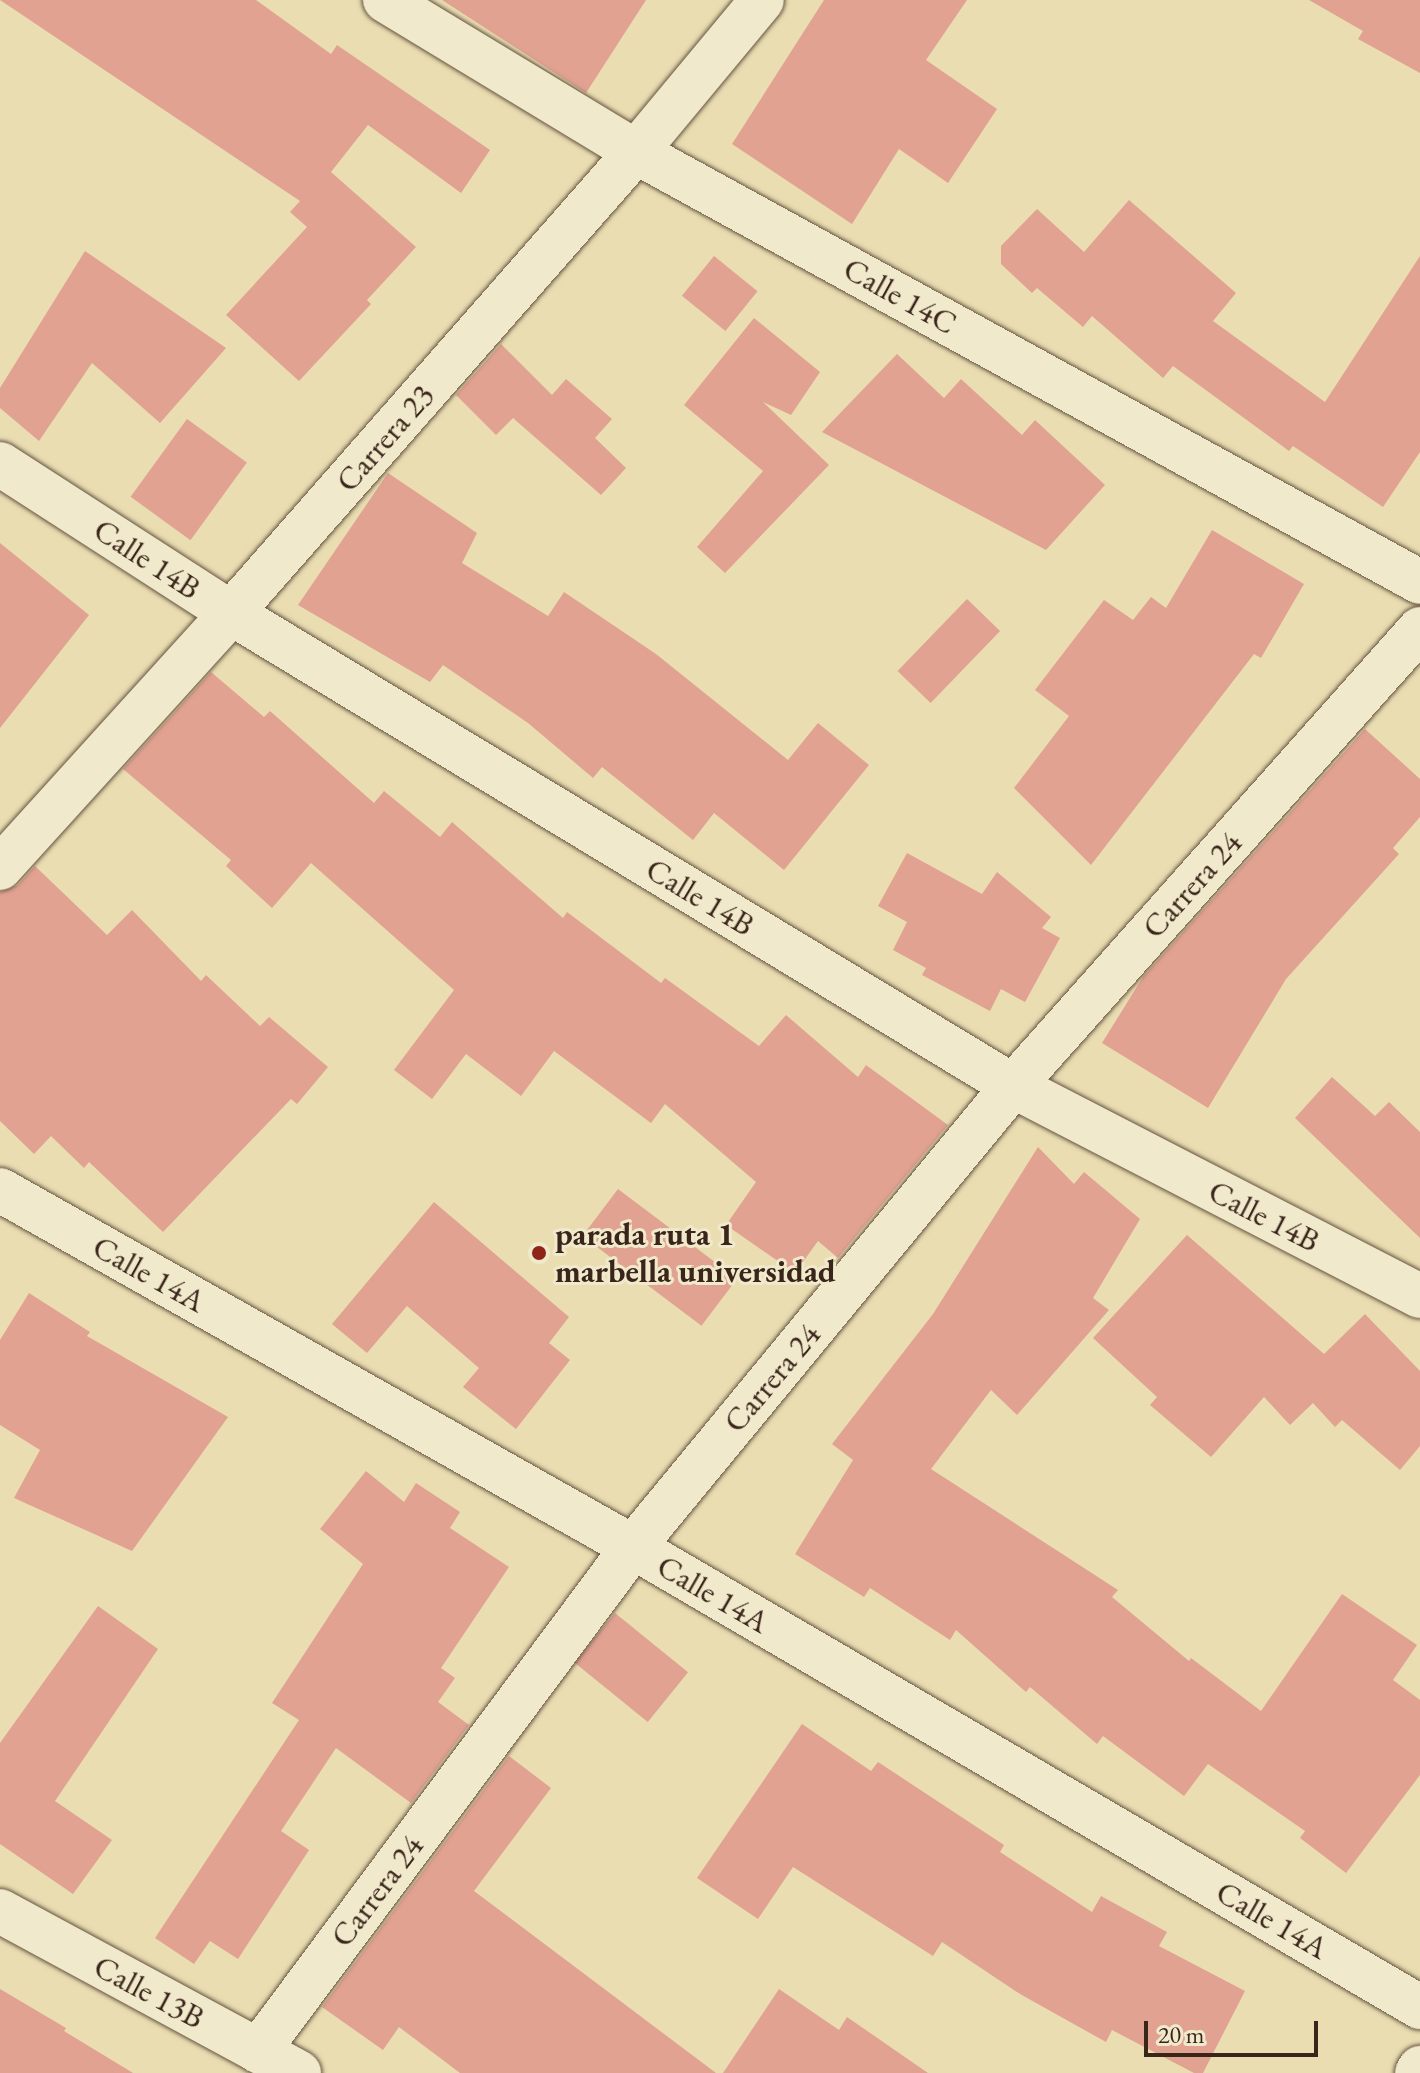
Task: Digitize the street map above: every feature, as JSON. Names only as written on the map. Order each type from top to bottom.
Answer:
[{"type":"street","name":"Calle 14C","points":[[385,0],[636,152],[1420,582]]},
{"type":"street","name":"Carrera 23","points":[[0,868],[231,613],[636,152],[762,0]]},
{"type":"street","name":"Calle 14B","points":[[0,464],[231,613],[1013,1086],[1420,1296]]},
{"type":"street","name":"Carrera 24","points":[[258,2051],[633,1547],[1013,1086],[1420,629]]},
{"type":"street","name":"Calle 14A","points":[[0,1190],[633,1547],[1420,2007]]},
{"type":"street","name":"Calle 13B","points":[[0,1911],[299,2073]]},
{"type":"street","points":[[1417,2073],[1420,2068]]},
{"type":"building","points":[[0,0],[256,0],[331,54],[337,45],[490,150],[461,193],[368,125],[331,172],[416,247],[367,300],[371,304],[299,381],[226,315],[307,227],[290,212],[300,201]]},
{"type":"building","points":[[442,0],[646,0],[586,93]]},
{"type":"building","points":[[824,0],[967,0],[926,60],[997,109],[948,183],[899,149],[852,224],[732,144]]},
{"type":"building","points":[[1309,0],[1420,0],[1420,73],[1358,39],[1363,31]]},
{"type":"building","points":[[1129,200],[1236,293],[1213,321],[1325,402],[1420,256],[1420,452],[1383,507],[1293,446],[1289,451],[1173,366],[1163,378],[1092,316],[1083,327],[1037,288],[1032,293],[1001,264],[1001,246],[1037,209],[1084,252]]},
{"type":"building","points":[[85,251],[226,348],[160,423],[92,363],[39,441],[0,408],[0,388]]},
{"type":"building","points":[[714,256],[758,291],[725,331],[682,296]]},
{"type":"building","points":[[754,318],[820,372],[791,415],[763,402],[829,465],[725,573],[697,547],[763,471],[684,405]]},
{"type":"building","points":[[501,344],[552,395],[566,379],[612,419],[595,438],[626,468],[601,495],[513,418],[496,435],[456,395]]},
{"type":"building","points":[[897,354],[944,398],[961,379],[1022,435],[1035,420],[1105,485],[1046,550],[822,432]]},
{"type":"building","points":[[187,419],[247,462],[190,540],[131,497]]},
{"type":"building","points":[[388,473],[477,533],[462,563],[548,616],[564,592],[656,654],[788,760],[818,723],[869,765],[784,870],[714,813],[693,840],[602,767],[593,778],[528,723],[443,665],[430,682],[298,605]]},
{"type":"building","points":[[1212,530],[1304,584],[1261,658],[1254,654],[1091,865],[1014,788],[1069,716],[1035,690],[1104,600],[1133,620],[1151,597],[1166,608]]},
{"type":"building","points":[[0,543],[89,615],[0,728]]},
{"type":"building","points":[[967,599],[1000,631],[931,703],[898,671]]},
{"type":"building","points":[[211,672],[264,717],[270,711],[374,803],[384,791],[440,837],[452,822],[563,918],[567,912],[661,983],[665,978],[759,1046],[786,1015],[858,1077],[866,1065],[948,1125],[838,1258],[818,1241],[795,1273],[726,1225],[756,1182],[665,1104],[651,1123],[554,1051],[521,1096],[466,1054],[432,1099],[394,1070],[454,990],[311,863],[272,908],[226,866],[231,860],[123,769]]},
{"type":"building","points":[[1365,729],[1420,779],[1420,817],[1393,848],[1399,854],[1286,979],[1208,1108],[1102,1043],[1143,977]]},
{"type":"building","points":[[907,853],[982,894],[997,872],[1051,917],[1042,928],[1060,938],[1025,1002],[1001,989],[990,1011],[922,975],[926,968],[893,950],[907,922],[878,906]]},
{"type":"building","points":[[35,866],[107,935],[132,910],[201,981],[206,975],[260,1026],[269,1017],[328,1067],[297,1104],[291,1099],[163,1232],[89,1162],[84,1168],[51,1136],[34,1154],[0,1121],[0,892],[18,885]]},
{"type":"building","points":[[1332,1077],[1375,1116],[1389,1102],[1420,1132],[1420,1238],[1295,1118]]},
{"type":"building","points":[[1038,1147],[1074,1184],[1084,1172],[1140,1219],[1093,1298],[1109,1310],[1017,1415],[991,1390],[931,1469],[1118,1590],[1112,1597],[1189,1661],[1191,1658],[1261,1711],[1342,1594],[1417,1645],[1393,1680],[1420,1700],[1420,1775],[1346,1873],[1300,1838],[1305,1831],[1208,1764],[1184,1796],[1103,1736],[1097,1744],[1030,1687],[1026,1692],[956,1630],[950,1640],[870,1588],[864,1597],[795,1554],[853,1460],[832,1444],[933,1314]]},
{"type":"building","points":[[618,1189],[737,1279],[701,1326],[582,1236]]},
{"type":"building","points":[[434,1202],[569,1317],[549,1343],[570,1360],[516,1429],[463,1387],[479,1368],[407,1306],[367,1353],[332,1324]]},
{"type":"building","points":[[1187,1235],[1324,1354],[1365,1314],[1420,1371],[1420,1446],[1400,1470],[1342,1420],[1335,1427],[1313,1403],[1290,1425],[1264,1397],[1211,1457],[1150,1405],[1157,1397],[1093,1338]]},
{"type":"building","points":[[29,1293],[90,1332],[87,1336],[228,1417],[132,1551],[14,1498],[40,1450],[0,1425],[0,1340]]},
{"type":"building","points":[[366,1471],[404,1502],[416,1483],[460,1512],[450,1528],[509,1567],[441,1668],[455,1678],[438,1702],[469,1725],[411,1803],[336,1748],[281,1831],[309,1850],[238,1959],[210,1941],[194,1964],[155,1938],[299,1720],[272,1703],[363,1564],[320,1529]]},
{"type":"building","points":[[98,1606],[158,1649],[55,1801],[112,1840],[73,1894],[0,1844],[0,1743]]},
{"type":"building","points":[[615,1613],[688,1672],[648,1722],[575,1663]]},
{"type":"building","points":[[802,1724],[871,1771],[878,1762],[1004,1845],[1000,1852],[1092,1912],[1101,1896],[1167,1932],[1159,1946],[1245,1991],[1203,2073],[1194,2073],[1112,2030],[1106,2042],[1020,1994],[942,1942],[933,1956],[793,1867],[758,1919],[697,1878]]},
{"type":"building","points":[[509,1756],[551,1788],[474,1891],[716,2073],[460,2073],[399,2027],[383,2050],[322,2007]]},
{"type":"building","points":[[0,1989],[66,2028],[64,2031],[133,2073],[0,2073]]},
{"type":"building","points":[[779,1989],[839,2030],[847,2017],[928,2073],[723,2073]]},
{"type":"place","name":"parada ruta 1 marbella universidad","points":[[539,1253]]}]
